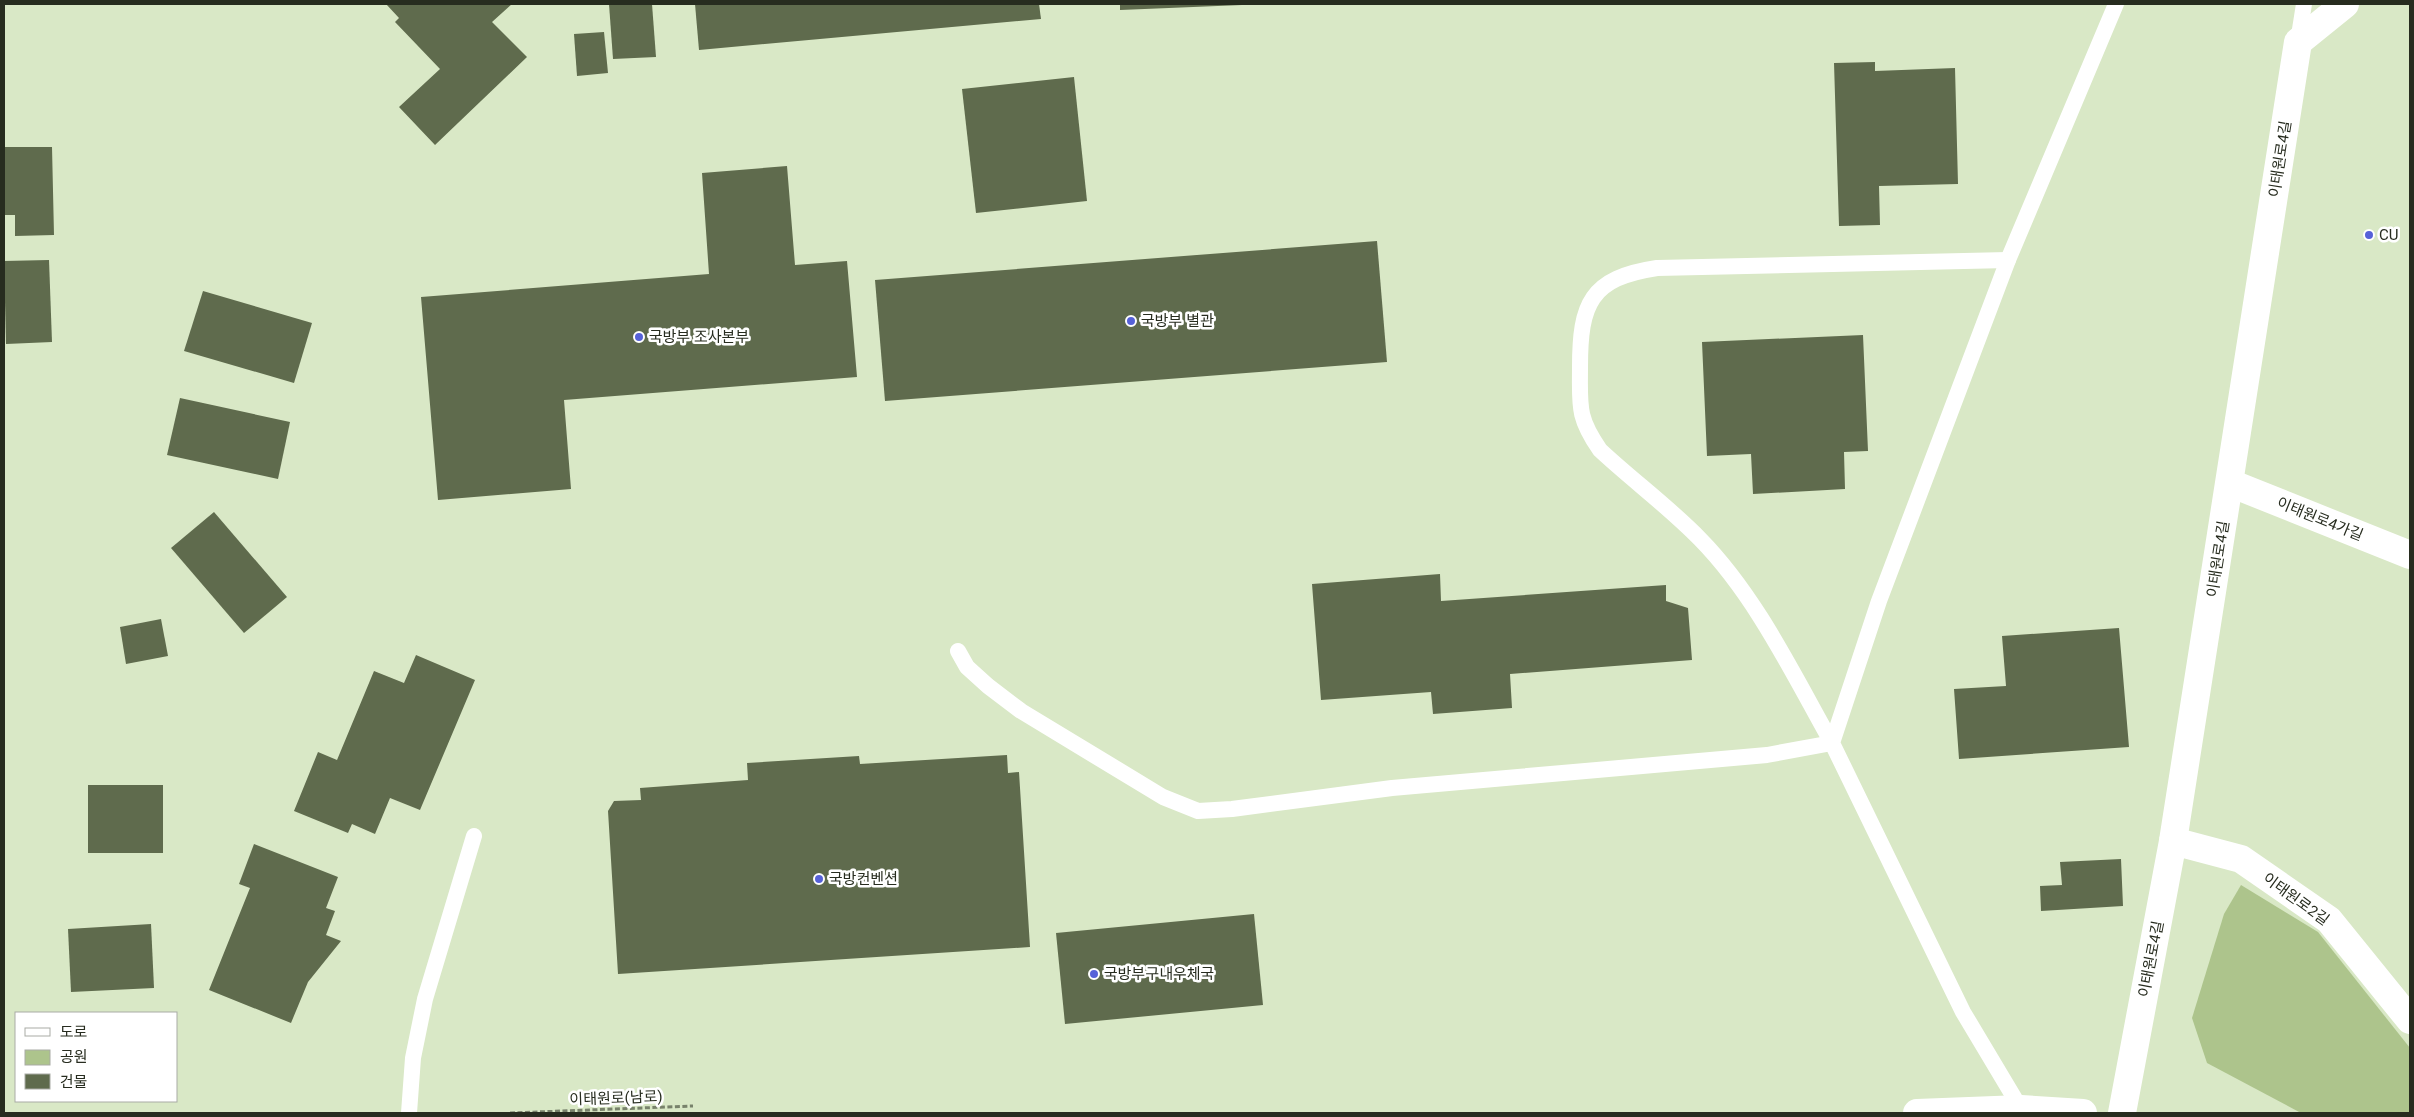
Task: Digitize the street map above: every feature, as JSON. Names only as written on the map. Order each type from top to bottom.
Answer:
[{"type":"street","points":[[2298,42],[2345,4]]},
{"type":"street","name":"이태원로4길","points":[[2122,1113],[2173,841],[2298,42]]},
{"type":"street","name":"이태원로4가길","points":[[2230,483],[2410,555]]},
{"type":"street","name":"이태원로2길","points":[[2173,841],[2241,859],[2329,920],[2410,1020]]},
{"type":"street","points":[[1917,1113],[2021,1109],[2083,1113]]},
{"type":"lane","points":[[1832,743],[1879,601],[2008,260],[2116,4]]},
{"type":"lane","name":"이태원로4길","points":[[2298,42],[2304,4]]},
{"type":"lane","points":[[2008,260],[1657,268],[1631,272],[1612,280],[1596,294],[1585,312],[1580,333],[1580,412],[1588,432],[1600,450],[1700,539],[1757,612],[1832,743],[1964,1012],[2021,1109]]},
{"type":"lane","points":[[958,651],[967,666],[988,686],[1021,711],[1163,797],[1198,810],[1232,809],[1392,788],[1767,754],[1832,743]]},
{"type":"lane","points":[[409,1113],[413,1058],[425,998],[474,836]]},
{"type":"path","name":"이태원로(남로)","points":[[510,1113],[694,1106]]},
{"type":"green space","points":[[2241,885],[2318,932],[2410,1048],[2410,1113],[2301,1113],[2207,1063],[2192,1018],[2224,914]]},
{"type":"building","points":[[386,4],[512,4],[492,22],[527,57],[435,145],[399,107],[440,69],[395,22],[399,18]]},
{"type":"building","points":[[609,4],[652,4],[656,57],[613,59]]},
{"type":"building","points":[[695,4],[1039,4],[1041,19],[699,50]]},
{"type":"building","points":[[1120,4],[1242,4],[1242,5],[1120,10]]},
{"type":"building","points":[[604,32],[608,73],[577,76],[574,34]]},
{"type":"building","points":[[1875,62],[1875,71],[1955,68],[1958,184],[1879,186],[1880,225],[1839,226],[1834,63]]},
{"type":"building","points":[[1074,77],[1087,201],[976,213],[962,89]]},
{"type":"building","points":[[4,147],[52,147],[54,235],[15,236],[15,215],[4,215]]},
{"type":"building","name":"국방부 조사본부","points":[[787,166],[795,265],[847,261],[857,377],[564,400],[571,489],[438,500],[421,297],[709,274],[702,173]]},
{"type":"building","name":"국방부 별관","points":[[1377,241],[1387,362],[885,401],[875,280]]},
{"type":"building","points":[[49,260],[52,342],[6,344],[4,261]]},
{"type":"building","points":[[203,291],[312,323],[294,383],[184,351]]},
{"type":"building","points":[[1863,335],[1868,451],[1844,452],[1845,489],[1753,494],[1751,454],[1707,456],[1702,342]]},
{"type":"building","points":[[180,398],[290,422],[278,479],[167,455]]},
{"type":"building","points":[[214,512],[287,597],[244,633],[171,548]]},
{"type":"building","points":[[1440,574],[1441,601],[1666,585],[1666,601],[1688,608],[1692,660],[1510,674],[1512,708],[1433,714],[1431,692],[1321,700],[1312,584]]},
{"type":"building","points":[[161,619],[168,656],[126,664],[120,627]]},
{"type":"building","points":[[2119,628],[2129,747],[1959,759],[1954,689],[2006,686],[2002,636]]},
{"type":"building","points":[[416,655],[475,680],[420,810],[390,798],[375,834],[352,824],[348,833],[294,811],[318,752],[337,760],[374,671],[404,683]]},
{"type":"building","name":"국방컨벤션","points":[[1007,755],[1008,773],[1019,772],[1030,947],[618,974],[608,811],[614,801],[641,800],[640,788],[748,780],[747,763],[859,756],[860,764]]},
{"type":"building","points":[[88,785],[163,785],[163,853],[88,853]]},
{"type":"building","points":[[254,844],[338,877],[326,908],[335,911],[326,935],[341,941],[308,982],[291,1023],[209,990],[250,888],[239,884]]},
{"type":"building","points":[[2121,859],[2123,906],[2041,911],[2040,886],[2062,885],[2060,862]]},
{"type":"building","points":[[1254,914],[1263,1005],[1065,1024],[1056,933]]},
{"type":"building","points":[[151,924],[154,988],[71,992],[68,929]]},
{"type":"place","name":"CU","points":[[2369,235]]},
{"type":"place","name":"국방부 별관","points":[[1131,321]]},
{"type":"place","name":"국방부 조사본부","points":[[639,337]]},
{"type":"place","name":"국방컨벤션","points":[[819,879]]},
{"type":"place","name":"국방부구내우체국","points":[[1094,974]]}]
